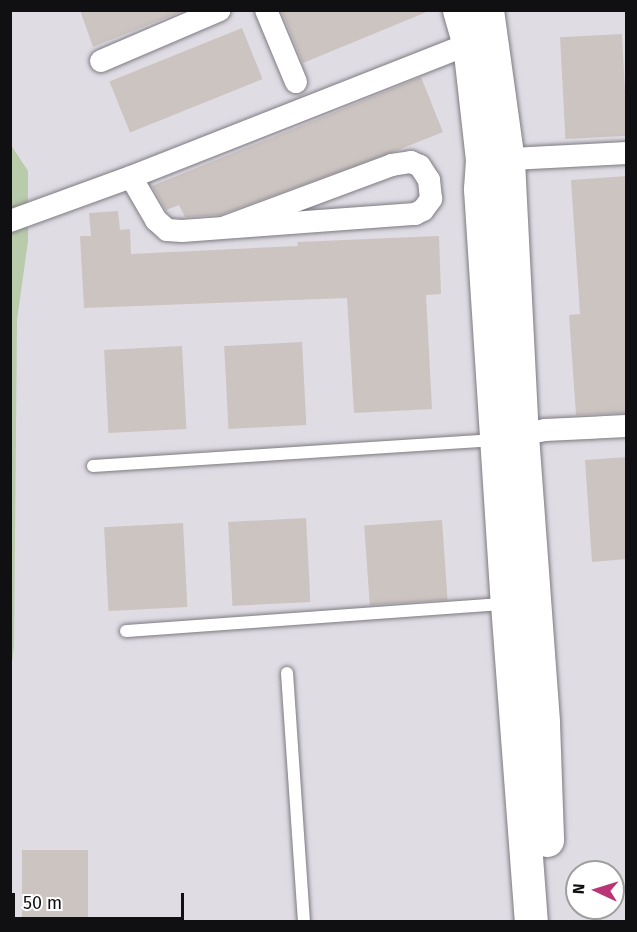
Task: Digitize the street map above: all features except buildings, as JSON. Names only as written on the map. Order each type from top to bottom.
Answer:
[{"type":"street","points":[[101,61],[220,10]]},
{"type":"street","points":[[266,10],[296,82]]},
{"type":"street","points":[[10,221],[131,177],[473,20],[495,160],[480,189],[543,723],[550,921]]},
{"type":"street","points":[[495,160],[627,153]]},
{"type":"street","points":[[131,177],[156,220],[167,230],[225,227],[415,214],[423,210],[431,199],[429,180],[420,166],[411,162],[392,165],[225,227]]},
{"type":"street","points":[[509,437],[545,430],[627,426]]},
{"type":"street","points":[[509,437],[507,604],[531,921]]},
{"type":"lane","points":[[93,466],[509,437]]},
{"type":"lane","points":[[126,631],[507,604]]},
{"type":"lane","points":[[287,673],[304,921]]},
{"type":"green space","points":[[11,145],[28,171],[28,241],[17,320],[14,646],[11,671]]}]
